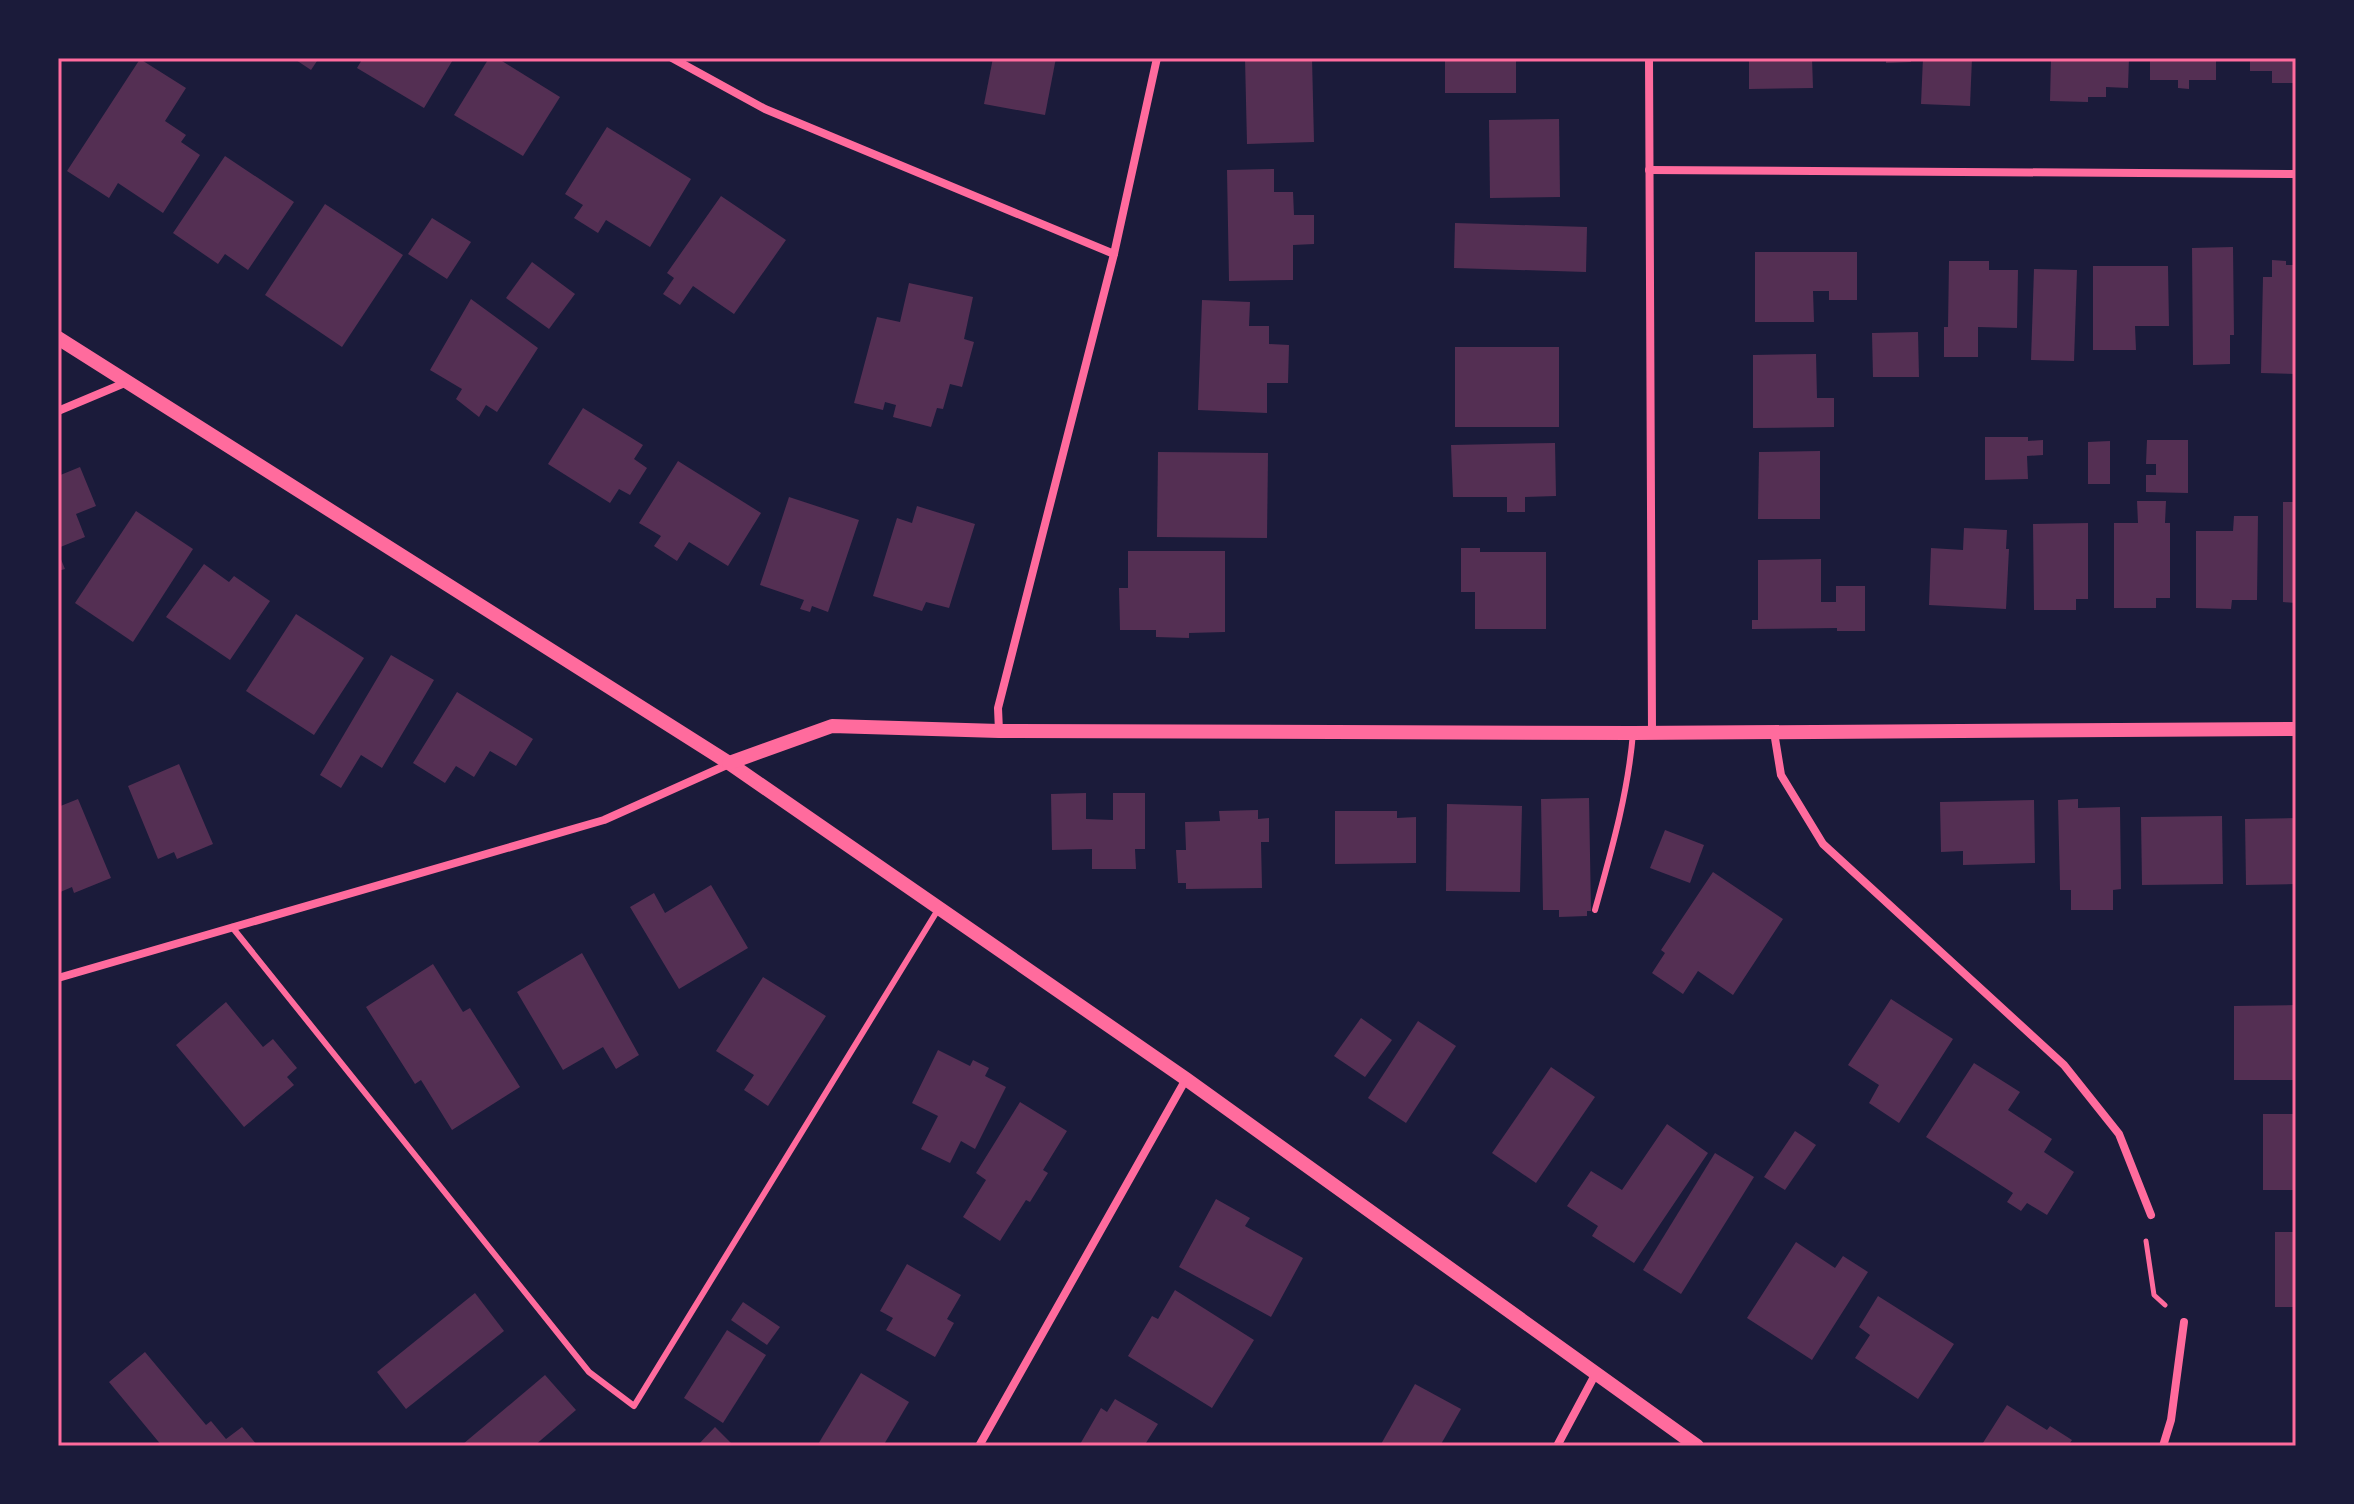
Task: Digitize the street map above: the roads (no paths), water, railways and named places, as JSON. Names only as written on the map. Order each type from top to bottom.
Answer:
[{"type":"street","points":[[672,58],[765,109],[1114,254]]},
{"type":"street","points":[[999,731],[998,708],[1114,254],[1157,58]]},
{"type":"street","points":[[1649,58],[1652,733]]},
{"type":"street","points":[[1649,170],[2296,174]]},
{"type":"street","points":[[58,338],[729,763],[1186,1079],[1697,1446]]},
{"type":"street","points":[[58,411],[127,381]]},
{"type":"street","points":[[58,978],[604,820],[729,763],[832,726],[999,731],[1633,733],[2296,729]]},
{"type":"street","points":[[1774,732],[1781,775],[1823,844],[2064,1065],[2119,1134],[2151,1215]]},
{"type":"street","points":[[979,1446],[1186,1079]]},
{"type":"street","points":[[2163,1446],[2171,1420],[2184,1322]]},
{"type":"street","points":[[1557,1446],[1597,1372]]},
{"type":"lane","points":[[1595,910],[1630,771],[1633,733]]},
{"type":"lane","points":[[232,927],[589,1372],[634,1406],[939,908]]}]
